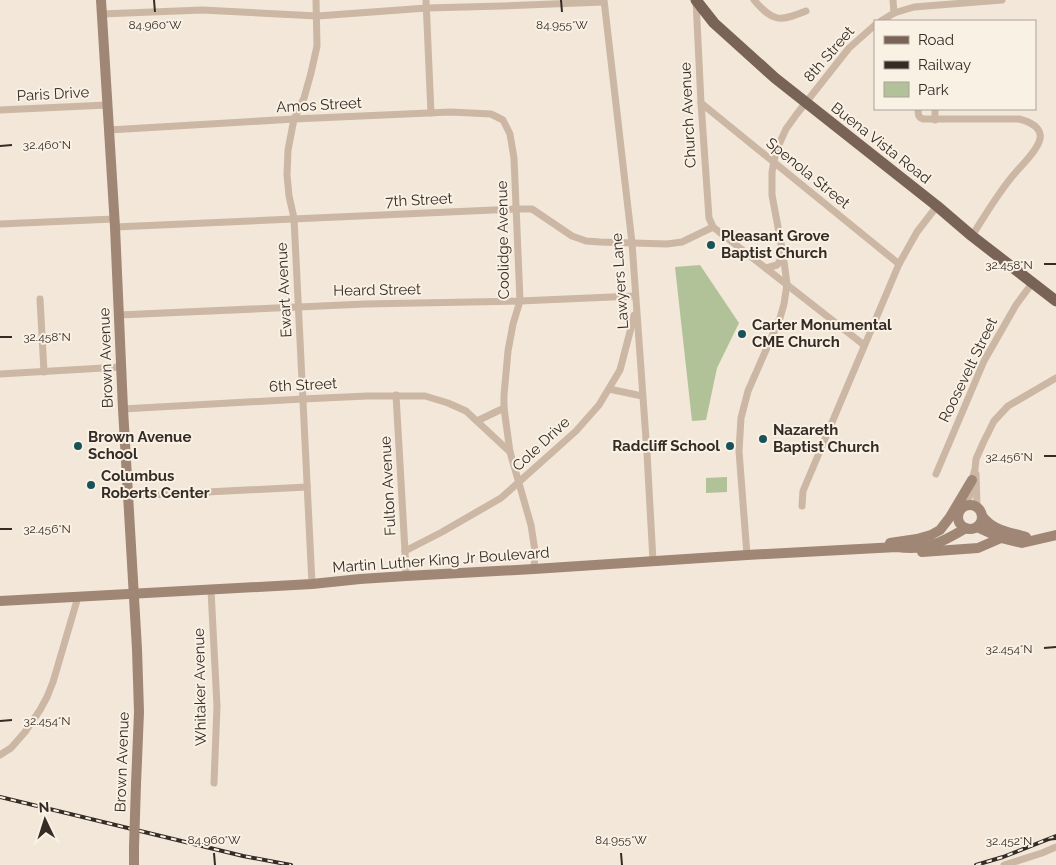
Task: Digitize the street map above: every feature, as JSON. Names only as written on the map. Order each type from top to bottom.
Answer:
[{"type":"main road","name":"Brown Avenue","points":[[101,0],[139,712],[134,865]]},
{"type":"main road","name":"Buena Vista Road","points":[[696,0],[714,23],[774,78],[1056,301]]},
{"type":"main road","points":[[879,548],[892,542],[931,535],[940,530],[972,480]]},
{"type":"main road","points":[[983,516],[982,521],[977,527],[970,529],[960,523],[958,515],[965,506],[977,506],[987,522],[997,529],[1031,540]]},
{"type":"main road","name":"Martin Luther King Jr Boulevard","points":[[0,601],[134,595],[406,576],[897,547],[931,538],[942,533],[949,529],[958,515]]},
{"type":"main road","points":[[977,527],[1001,538],[1022,542],[1056,535]]},
{"type":"main road","name":"Martin Luther King Jr Boulevard","points":[[897,547],[910,549],[927,547],[966,528]]},
{"type":"main road","name":"Martin Luther King Jr Boulevard","points":[[879,548],[905,553],[978,548],[1001,538]]},
{"type":"street","name":"Ewart Avenue","points":[[312,584],[294,218],[287,175],[288,150],[294,120],[304,98],[317,46],[316,0]]},
{"type":"street","name":"Church Avenue","points":[[696,0],[700,103],[709,218],[713,227]]},
{"type":"street","points":[[754,0],[774,18],[789,18],[806,11]]},
{"type":"street","points":[[892,0],[894,13]]},
{"type":"street","points":[[883,20],[894,13],[914,8],[1002,0]]},
{"type":"street","points":[[102,14],[202,10],[317,16],[426,4],[604,1]]},
{"type":"street","name":"Lawyers Lane","points":[[604,1],[632,243],[653,561]]},
{"type":"street","points":[[426,4],[431,113]]},
{"type":"street","name":"8th Street","points":[[747,555],[739,454],[741,418],[748,391],[780,318],[787,284],[772,194],[773,162],[786,128],[849,48],[874,26]]},
{"type":"street","name":"Spenola Street","points":[[700,103],[899,264]]},
{"type":"street","name":"Paris Drive","points":[[0,110],[107,104]]},
{"type":"street","points":[[918,110],[918,115],[923,119],[1019,119],[1030,122],[1037,128],[1040,134],[1040,143],[1008,181],[972,236]]},
{"type":"street","points":[[935,110],[935,120]]},
{"type":"street","name":"Amos Street","points":[[109,130],[466,112],[491,114],[503,120],[510,134],[512,145]]},
{"type":"street","name":"Coolidge Avenue","points":[[512,145],[520,301],[508,351],[504,408],[510,452],[531,525],[535,551],[534,569]]},
{"type":"street","points":[[802,506],[803,491],[899,264],[917,232],[937,206]]},
{"type":"street","name":"7th Street","points":[[0,224],[358,217],[516,208],[532,209],[572,236],[586,241],[667,244],[682,242],[713,227]]},
{"type":"street","points":[[713,227],[864,344]]},
{"type":"street","points":[[766,268],[777,265],[783,256]]},
{"type":"street","name":"Roosevelt Street","points":[[936,474],[984,361],[1016,305],[1033,282]]},
{"type":"street","name":"Heard Street","points":[[119,315],[298,306],[520,301],[635,296]]},
{"type":"street","points":[[40,299],[44,372]]},
{"type":"street","name":"Cole Drive","points":[[405,551],[501,498],[576,431],[599,405],[620,370],[636,307]]},
{"type":"street","points":[[0,374],[121,367]]},
{"type":"street","points":[[977,506],[976,459],[994,420],[1008,406],[1056,378]]},
{"type":"street","points":[[609,389],[642,396]]},
{"type":"street","name":"Fulton Avenue","points":[[396,396],[406,576]]},
{"type":"street","name":"6th Street","points":[[123,409],[303,398],[425,396],[466,411],[510,452]]},
{"type":"street","points":[[477,421],[504,408]]},
{"type":"street","points":[[965,506],[970,495],[975,469]]},
{"type":"street","points":[[128,496],[307,487]]},
{"type":"street","name":"Whitaker Avenue","points":[[211,590],[216,706],[214,783]]},
{"type":"street","points":[[0,755],[11,748],[25,732],[47,697],[78,597]]},
{"type":"street","points":[[1004,865],[1056,847]]},
{"type":"green space","points":[[700,265],[739,323],[717,368],[706,420],[692,421],[675,267]]},
{"type":"green space","points":[[727,477],[727,492],[706,493],[706,478]]},
{"type":"railway","points":[[0,797],[243,856],[291,865]]},
{"type":"railway","points":[[976,865],[1003,857],[1056,836]]},
{"type":"place","name":"Pleasant Grove Baptist Church","points":[[711,245]]},
{"type":"place","name":"Carter Monumental CME Church","points":[[742,334]]},
{"type":"place","name":"Nazareth Baptist Church","points":[[763,439]]},
{"type":"place","name":"Brown Avenue School","points":[[78,446]]},
{"type":"place","name":"Radcliff School","points":[[730,446]]},
{"type":"place","name":"Columbus Roberts Center","points":[[91,485]]}]
